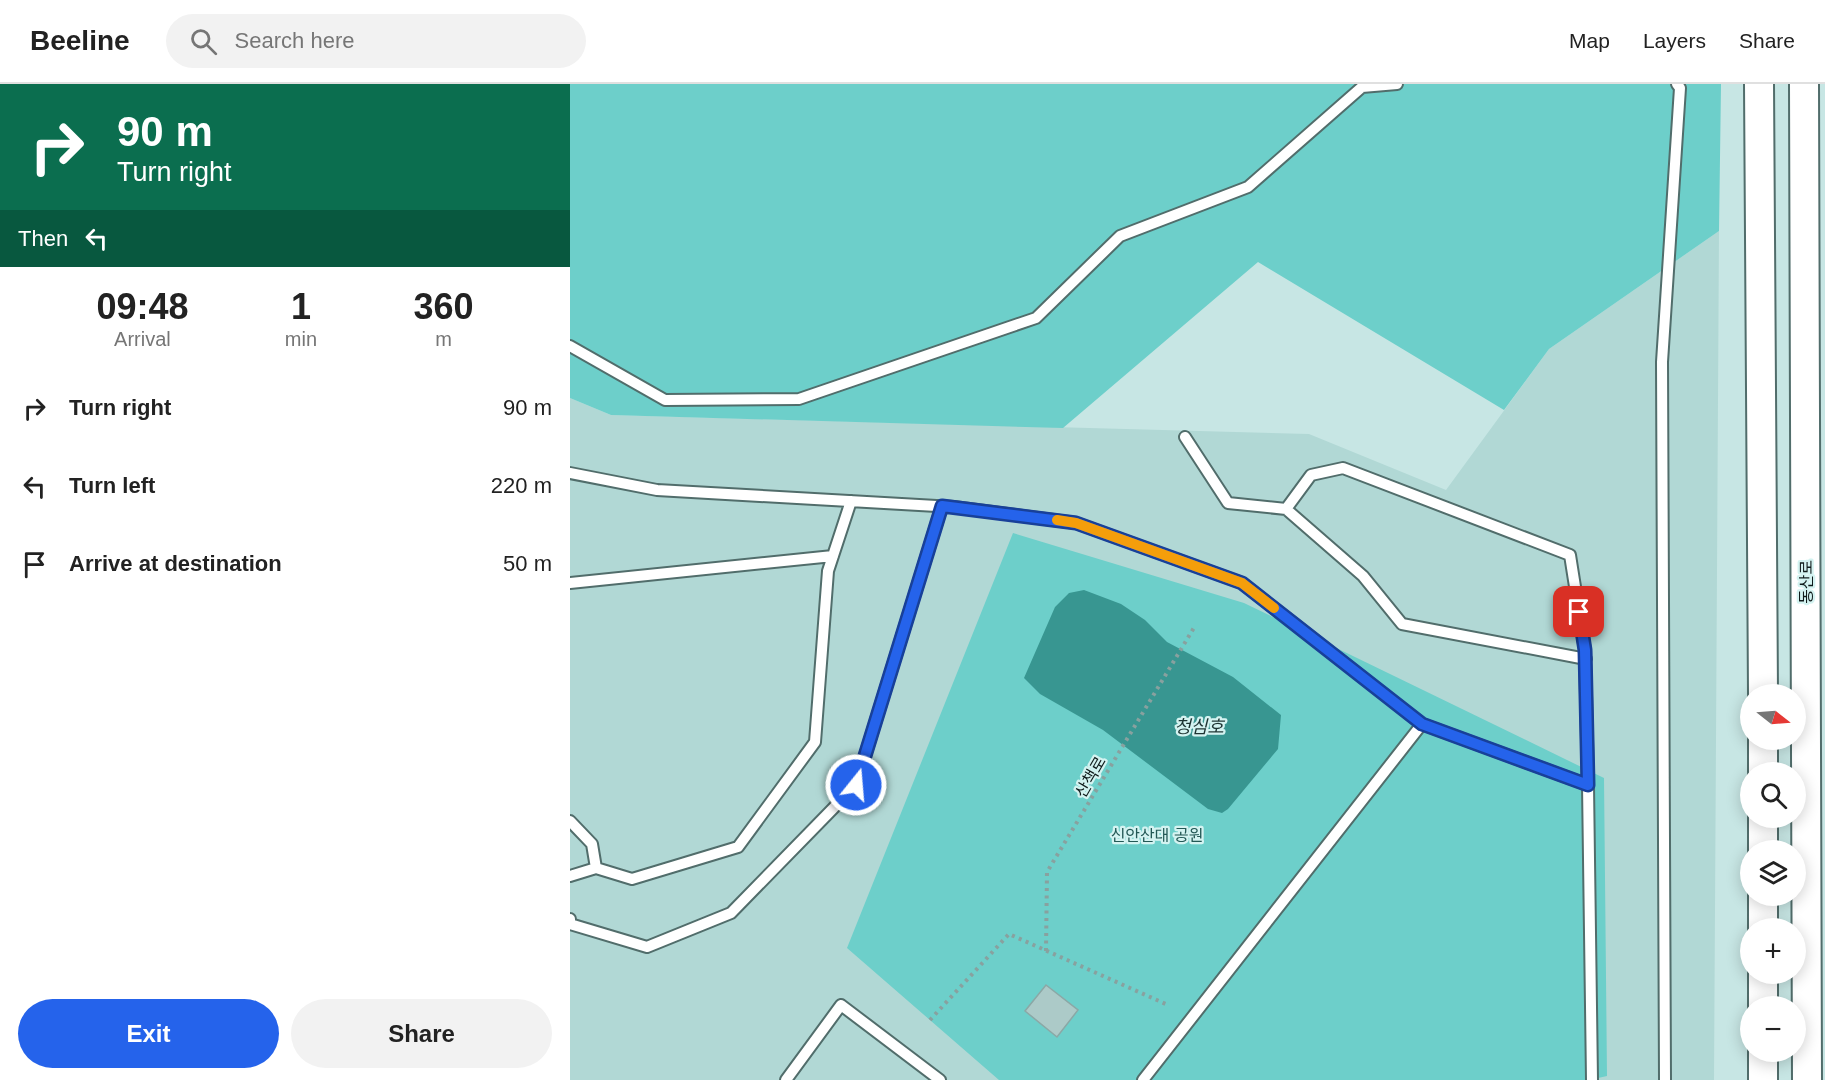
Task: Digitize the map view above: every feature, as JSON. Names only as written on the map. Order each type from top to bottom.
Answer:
[{"type":"street","points":[[1759,84],[1763,684]]},
{"type":"street","name":"동산로","points":[[1804,84],[1807,1080]]},
{"type":"street","points":[[1763,1062],[1763,1080]]},
{"type":"lane","points":[[570,346],[665,400],[799,399],[1036,318],[1120,237],[1248,187],[1362,87],[1397,84]]},
{"type":"lane","points":[[1665,1080],[1662,362],[1680,88],[1677,84]]},
{"type":"lane","points":[[1185,437],[1228,503],[1286,509],[1363,576],[1402,624],[1586,659]]},
{"type":"lane","points":[[1286,509],[1311,475],[1343,468],[1570,555],[1586,659],[1592,1080]]},
{"type":"lane","points":[[570,472],[657,490],[942,506],[1076,523],[1242,583],[1422,724],[1588,785]]},
{"type":"lane","points":[[570,876],[596,868],[632,879],[738,847],[814,742],[828,571],[851,501]]},
{"type":"lane","points":[[570,919],[570,924],[647,947],[731,913],[856,785],[942,506]]},
{"type":"lane","points":[[570,583],[833,556]]},
{"type":"lane","points":[[1143,1080],[1422,724]]},
{"type":"lane","points":[[570,821],[592,844],[596,868]]},
{"type":"lane","points":[[786,1080],[841,1005],[940,1080]]},
{"type":"path","name":"산책로","points":[[1046,951],[1047,872],[1195,626]]},
{"type":"path","points":[[930,1020],[1009,934],[1168,1005]]},
{"type":"shaded area","points":[[1719,231],[1714,1080],[570,1080],[570,398],[611,415],[1309,434],[1446,490],[1549,349]]},
{"type":"green space","points":[[570,84],[1721,84],[1719,231],[1549,349],[1504,410],[1258,262],[1063,428],[611,415],[570,398]]},
{"type":"green space","name":"신안산대 공원","points":[[1013,533],[1244,603],[1604,778],[1607,1076],[1589,1080],[999,1080],[847,948]]},
{"type":"water","name":"청심호","points":[[1084,590],[1121,604],[1145,620],[1167,642],[1233,677],[1281,715],[1278,749],[1228,809],[1222,813],[1208,809],[1103,730],[1040,694],[1024,678],[1055,607],[1069,593]]},
{"type":"building","points":[[1046,985],[1078,1010],[1057,1037],[1025,1011]]},
{"type":"slow traffic","points":[[1057,520],[1076,523],[1242,583],[1274,608]]},
{"type":"route","points":[[856,785],[942,506],[1076,523],[1242,583],[1422,724],[1588,785],[1585,650],[1579,612]]}]
